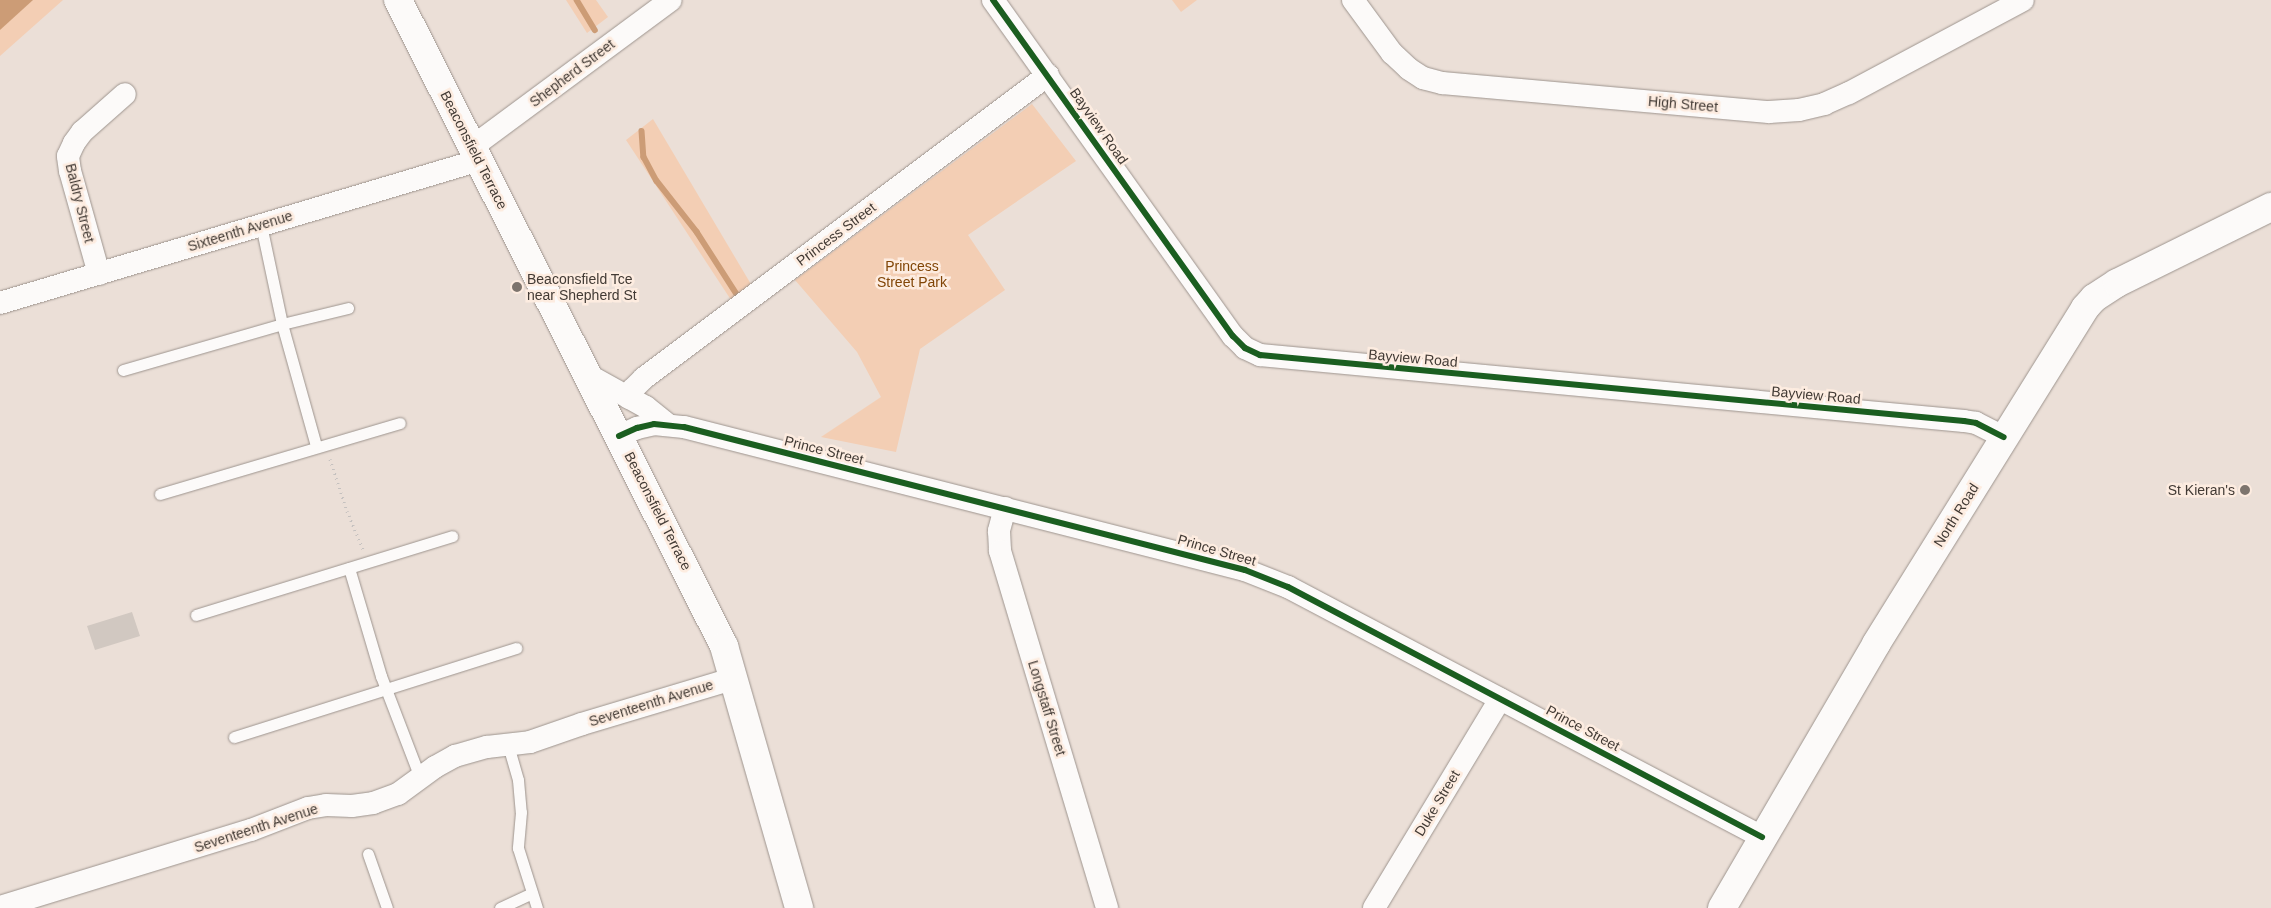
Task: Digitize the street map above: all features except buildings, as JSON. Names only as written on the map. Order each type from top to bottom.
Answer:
[{"type":"main road","name":"Beaconsfield Terrace","points":[[398,0],[710,614],[735,678],[799,908]]},
{"type":"main road","name":"North Road","points":[[1722,908],[1876,644],[2077,319],[2094,298],[2117,283],[2271,206]]},
{"type":"street","name":"Shepherd Street","points":[[476,154],[671,0]]},
{"type":"street","name":"Bayview Road","points":[[993,0],[1233,336],[1245,348],[1260,355],[1964,421],[1976,423],[2004,437]]},
{"type":"street","name":"High Street","points":[[1353,0],[1392,53],[1408,69],[1423,78],[1769,112],[1816,106],[1849,93],[2023,0]]},
{"type":"street","name":"Princess Street","points":[[629,398],[633,389],[644,378],[1048,75]]},
{"type":"street","name":"Baldry Street","points":[[99,274],[70,171],[68,156],[82,132],[125,94]]},
{"type":"street","name":"Sixteenth Avenue","points":[[0,303],[261,225],[476,154]]},
{"type":"street","name":"Prince Street","points":[[590,376],[629,398],[666,424],[1245,570],[1288,587],[1762,837]]},
{"type":"street","name":"Prince Street","points":[[619,436],[636,428],[666,424]]},
{"type":"street","name":"Longstaff Street","points":[[1005,508],[999,531],[1000,551],[1106,908]]},
{"type":"street","name":"Seventeenth Avenue","points":[[0,907],[251,830],[308,808],[326,805],[352,806],[373,804],[398,794],[421,780],[435,767],[455,756],[487,747],[530,742],[582,724],[735,678]]},
{"type":"street","name":"Duke Street","points":[[1374,908],[1500,699]]},
{"type":"lane","points":[[261,225],[282,324],[320,445]]},
{"type":"lane","points":[[123,370],[282,324],[348,308]]},
{"type":"lane","points":[[160,494],[320,445],[400,423]]},
{"type":"lane","points":[[196,615],[452,536]]},
{"type":"lane","points":[[349,568],[378,666],[421,780]]},
{"type":"lane","points":[[234,737],[516,648]]},
{"type":"lane","points":[[508,745],[518,780],[521,812],[518,848],[537,908]]},
{"type":"lane","points":[[368,854],[387,908]]},
{"type":"lane","points":[[500,908],[532,893]]},
{"type":"path","points":[[320,445],[368,561]]},
{"type":"green space","points":[[0,0],[63,0],[0,56]]},
{"type":"green space","points":[[566,0],[596,0],[608,17],[587,33]]},
{"type":"green space","points":[[1172,0],[1197,0],[1181,12]]},
{"type":"green space","name":"Princess Street Park","points":[[1032,104],[1076,161],[968,235],[1005,290],[920,349],[896,452],[821,437],[881,397],[857,352],[795,280]]},
{"type":"green space","points":[[653,119],[755,291],[735,306],[626,140]]},
{"type":"shaded area","points":[[0,0],[33,0],[0,30]]},
{"type":"waterway","points":[[577,0],[595,30]]},
{"type":"waterway","points":[[642,131],[644,157],[657,181],[697,232],[740,299]]},
{"type":"cycle path","points":[[993,0],[1233,336],[1245,348],[1260,355],[1964,421],[1976,423],[2004,437]]},
{"type":"cycle path","points":[[619,436],[637,428],[654,424],[684,427],[1245,570],[1288,587],[1762,837]]},
{"type":"place","name":"Beaconsfield Tce near Shepherd St","points":[[517,287]]},
{"type":"place","name":"St Kieran's","points":[[2245,490]]}]
